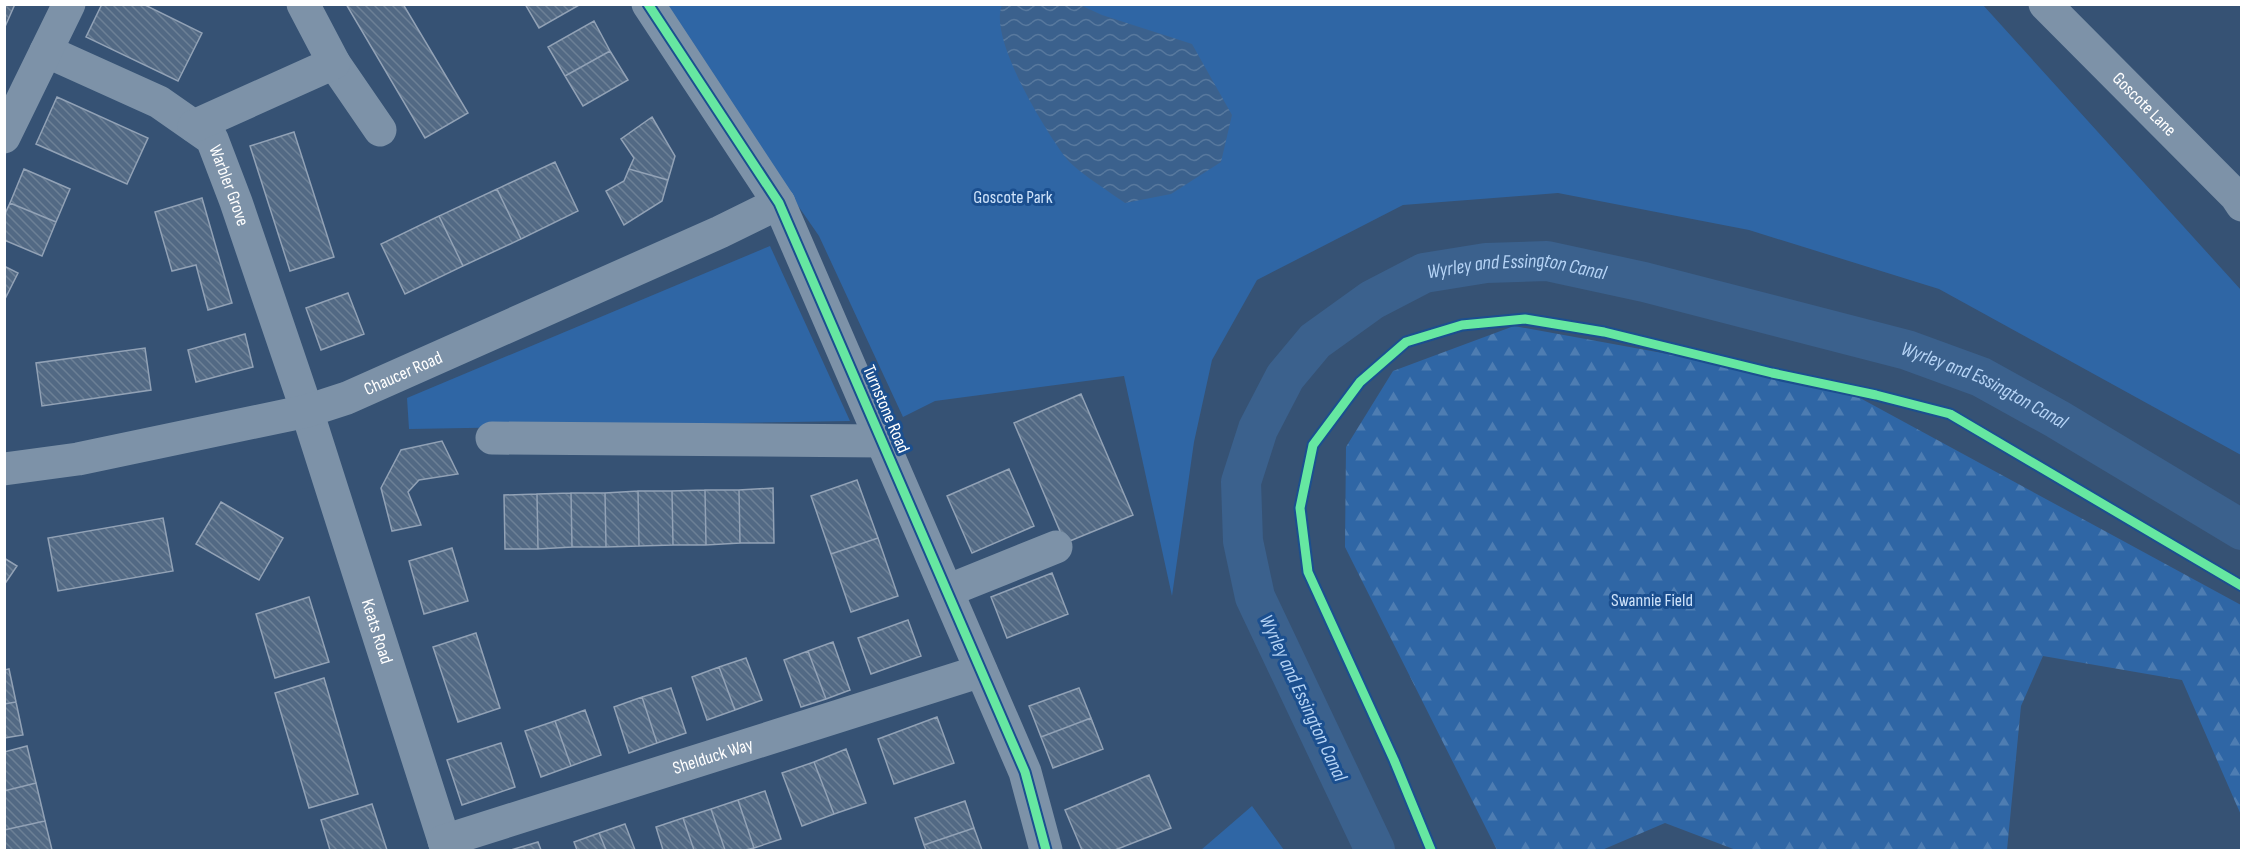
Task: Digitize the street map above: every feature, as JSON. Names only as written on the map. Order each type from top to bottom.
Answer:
[{"type":"street","points":[[4,137],[69,4]]},
{"type":"street","points":[[303,4],[334,63],[380,130]]},
{"type":"street","name":"Turnstone Road","points":[[648,4],[779,203],[1025,772],[1046,850]]},
{"type":"street","name":"Goscote Lane","points":[[2045,4],[2240,197]]},
{"type":"street","name":"Warbler Grove","points":[[46,51],[159,102],[212,139],[236,202],[307,411]]},
{"type":"street","points":[[194,126],[334,63]]},
{"type":"street","name":"Chaucer Road","points":[[4,469],[78,459],[307,411],[358,393],[720,232],[779,203]]},
{"type":"street","name":"Keats Road","points":[[307,411],[446,846]]},
{"type":"street","points":[[492,438],[882,441]]},
{"type":"street","points":[[947,591],[1056,547]]},
{"type":"street","name":"Shelduck Way","points":[[446,846],[981,670]]},
{"type":"green space","name":"Goscote Park","points":[[659,5],[1983,5],[2241,290],[2241,455],[1939,289],[1749,230],[1558,193],[1403,205],[1257,280],[1212,360],[1194,442],[1172,596],[1124,376],[935,401],[903,417],[819,236]]},
{"type":"green space","points":[[770,246],[850,421],[409,429],[407,398]]},
{"type":"green space","name":"Swannie Field","points":[[1514,326],[1772,373],[1860,398],[2241,605],[2241,815],[2182,680],[2043,656],[2021,706],[2007,850],[1736,850],[1665,823],[1602,850],[1497,850],[1345,547],[1346,447],[1393,371]]},
{"type":"green space","points":[[1252,806],[1284,850],[1201,850]]},
{"type":"water","points":[[1002,5],[1080,5],[1102,15],[1192,44],[1232,115],[1221,162],[1171,194],[1125,203],[1077,169],[1066,158],[1045,127],[1021,83],[1003,39],[1000,20]]},
{"type":"building","points":[[4,4],[15,4],[4,29]]},
{"type":"building","points":[[102,4],[143,4],[202,33],[178,81],[86,37]]},
{"type":"building","points":[[346,4],[403,4],[468,113],[425,138]]},
{"type":"building","points":[[525,4],[581,4],[539,28]]},
{"type":"building","points":[[594,21],[610,51],[565,76],[548,47]]},
{"type":"building","points":[[610,51],[628,80],[583,106],[565,76]]},
{"type":"building","points":[[57,97],[148,138],[127,184],[36,144]]},
{"type":"building","points":[[652,117],[675,156],[668,180],[629,169],[634,158],[621,139]]},
{"type":"building","points":[[294,132],[334,257],[290,271],[250,146]]},
{"type":"building","points":[[555,162],[578,211],[521,239],[497,189]]},
{"type":"building","points":[[24,169],[70,189],[56,222],[10,203]]},
{"type":"building","points":[[629,169],[668,180],[662,201],[624,225],[606,191],[624,181]]},
{"type":"building","points":[[497,189],[521,239],[463,266],[439,216]]},
{"type":"building","points":[[202,198],[232,303],[208,310],[196,265],[172,271],[155,212]]},
{"type":"building","points":[[10,203],[56,222],[42,256],[4,240],[4,216]]},
{"type":"building","points":[[439,216],[463,266],[405,294],[381,244]]},
{"type":"building","points":[[4,266],[18,273],[4,301]]},
{"type":"building","points":[[348,293],[364,334],[321,350],[306,308]]},
{"type":"building","points":[[245,334],[253,367],[196,382],[188,350]]},
{"type":"building","points":[[145,348],[151,390],[42,406],[36,363]]},
{"type":"building","points":[[1081,394],[1133,515],[1065,543],[1014,423]]},
{"type":"building","points":[[442,441],[458,474],[419,480],[408,492],[421,525],[392,531],[381,488],[401,450]]},
{"type":"building","points":[[1009,469],[1034,526],[972,553],[947,496]]},
{"type":"building","points":[[857,480],[878,538],[831,554],[811,496]]},
{"type":"building","points":[[773,488],[774,543],[740,543],[739,490]]},
{"type":"building","points":[[705,490],[706,545],[673,545],[672,491]]},
{"type":"building","points":[[705,490],[739,490],[740,543],[706,545]]},
{"type":"building","points":[[638,491],[639,546],[606,547],[605,493]]},
{"type":"building","points":[[638,491],[672,491],[673,545],[639,546]]},
{"type":"building","points":[[571,493],[572,547],[538,549],[537,494]]},
{"type":"building","points":[[571,493],[605,493],[606,547],[572,547]]},
{"type":"building","points":[[537,494],[538,549],[505,549],[504,495]]},
{"type":"building","points":[[221,502],[283,538],[259,580],[196,544]]},
{"type":"building","points":[[163,518],[173,571],[58,591],[48,538]]},
{"type":"building","points":[[878,538],[898,596],[851,612],[831,554]]},
{"type":"building","points":[[452,548],[468,601],[424,614],[409,561]]},
{"type":"building","points":[[4,558],[17,566],[4,585]]},
{"type":"building","points":[[1052,573],[1068,614],[1007,638],[991,597]]},
{"type":"building","points":[[309,597],[329,662],[275,678],[256,614]]},
{"type":"building","points":[[908,620],[921,656],[871,674],[858,638]]},
{"type":"building","points":[[476,633],[500,708],[458,722],[433,647]]},
{"type":"building","points":[[833,642],[850,690],[826,699],[808,651]]},
{"type":"building","points":[[808,651],[826,699],[801,707],[784,660]]},
{"type":"building","points":[[746,658],[762,700],[735,710],[719,667]]},
{"type":"building","points":[[719,667],[735,710],[707,720],[692,677]]},
{"type":"building","points":[[9,669],[16,702],[4,704],[4,670]]},
{"type":"building","points":[[324,678],[358,794],[309,808],[275,693]]},
{"type":"building","points":[[671,688],[686,733],[657,743],[642,697]]},
{"type":"building","points":[[1079,688],[1091,718],[1041,737],[1029,706]]},
{"type":"building","points":[[642,697],[657,743],[629,753],[614,707]]},
{"type":"building","points":[[16,702],[23,735],[4,738],[4,704]]},
{"type":"building","points":[[585,710],[601,755],[571,766],[555,721]]},
{"type":"building","points":[[937,717],[954,763],[894,784],[878,739]]},
{"type":"building","points":[[1091,718],[1103,749],[1053,768],[1041,737]]},
{"type":"building","points":[[555,721],[571,766],[541,777],[525,731]]},
{"type":"building","points":[[501,743],[515,787],[462,805],[447,760]]},
{"type":"building","points":[[27,746],[36,783],[4,791],[4,752]]},
{"type":"building","points":[[846,749],[866,803],[834,814],[814,762]]},
{"type":"building","points":[[814,762],[834,814],[802,826],[782,773]]},
{"type":"building","points":[[1149,775],[1171,828],[1115,850],[1082,850],[1065,810]]},
{"type":"building","points":[[36,783],[45,821],[4,830],[4,791]]},
{"type":"building","points":[[765,791],[781,839],[754,848],[738,800]]},
{"type":"building","points":[[738,800],[754,848],[725,850],[711,809]]},
{"type":"building","points":[[965,801],[974,828],[924,845],[915,818]]},
{"type":"building","points":[[372,804],[387,850],[330,850],[321,820]]},
{"type":"building","points":[[711,809],[725,850],[694,850],[683,818]]},
{"type":"building","points":[[683,818],[694,850],[663,850],[656,827]]},
{"type":"building","points":[[45,821],[52,850],[4,850],[4,830]]},
{"type":"building","points":[[625,824],[635,850],[606,850],[599,833]]},
{"type":"building","points":[[974,828],[982,850],[926,850],[924,845]]},
{"type":"building","points":[[599,833],[606,850],[577,850],[574,842]]},
{"type":"building","points":[[538,842],[541,850],[511,850]]},
{"type":"waterway","name":"Wyrley and Essington Canal","points":[[1375,850],[1255,597],[1243,541],[1241,482],[1258,429],[1285,377],[1315,341],[1372,300],[1424,273],[1486,263],[1547,261],[1644,282],[1907,350],[1981,377],[2057,419],[2242,530]]},
{"type":"cycle path","points":[[648,4],[779,203],[1025,772],[1046,850]]},
{"type":"cycle path","points":[[1431,850],[1394,760],[1308,572],[1300,508],[1313,445],[1360,382],[1406,342],[1462,325],[1525,319],[1604,332],[1950,414],[2242,586]]}]
